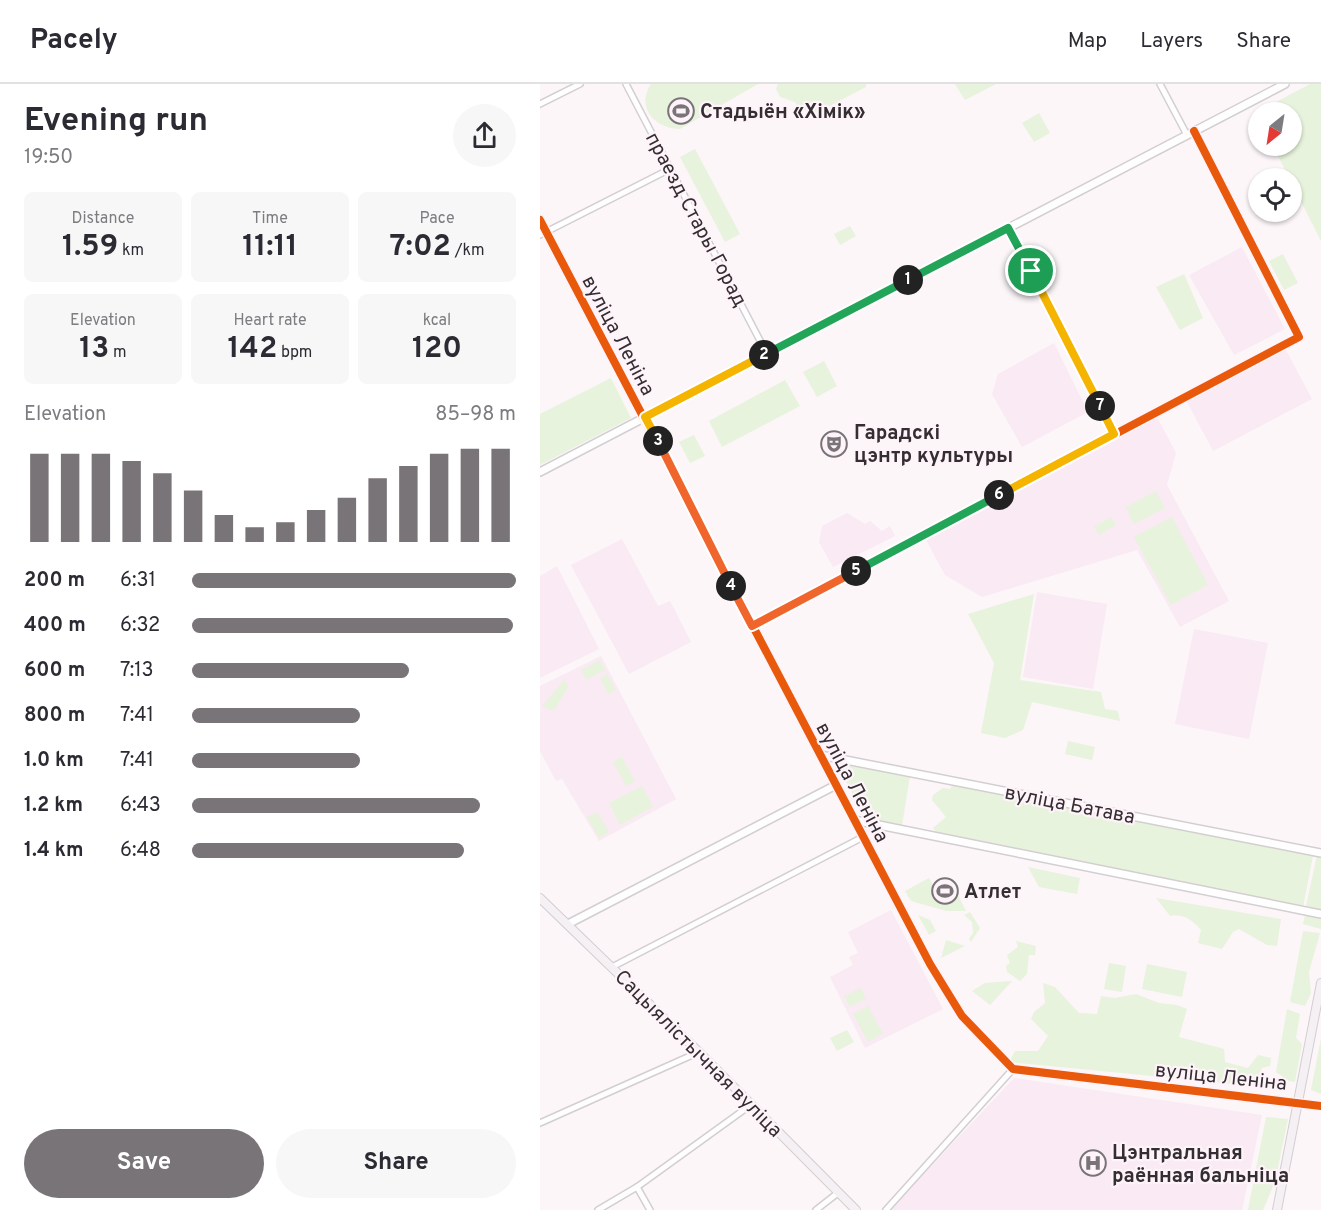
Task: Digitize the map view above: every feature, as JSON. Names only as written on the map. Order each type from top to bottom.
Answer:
[{"type":"main road","name":"Сацыялістычная вуліца","points":[[540,898],[752,1104],[856,1210]]},
{"type":"main road","points":[[1277,1210],[1321,983]]},
{"type":"street","points":[[540,104],[580,84]]},
{"type":"street","name":"праезд Стары Горад","points":[[626,84],[767,354]]},
{"type":"street","points":[[752,626],[1299,337],[1190,133],[1160,84]]},
{"type":"street","points":[[540,472],[1284,84]]},
{"type":"street","points":[[543,234],[670,169]]},
{"type":"street","name":"вуліца Леніна","points":[[540,220],[543,234],[645,417],[854,820],[949,997],[962,1016],[1013,1069],[1321,1106]]},
{"type":"street","points":[[1008,228],[1114,434]]},
{"type":"street","name":"вуліца Батава","points":[[820,755],[1321,853]]},
{"type":"street","points":[[568,924],[836,785]]},
{"type":"street","points":[[854,820],[1321,914]]},
{"type":"street","points":[[612,967],[863,837]]},
{"type":"street","points":[[540,1123],[699,1052]]},
{"type":"street","points":[[886,1210],[1013,1069]]},
{"type":"street","points":[[598,1210],[637,1187],[752,1104]]},
{"type":"street","points":[[637,1187],[650,1210]]},
{"type":"street","points":[[816,1210],[838,1192]]},
{"type":"shaded area","points":[[1242,247],[1285,329],[1234,355],[1189,275]]},
{"type":"shaded area","points":[[1054,343],[1088,412],[1022,447],[992,394],[998,374]]},
{"type":"shaded area","points":[[1286,350],[1312,399],[1213,451],[1187,402]]},
{"type":"shaded area","points":[[1156,415],[1176,453],[1167,485],[1229,601],[1180,627],[1137,550],[982,597],[945,575],[925,538]]},
{"type":"shaded area","points":[[847,513],[865,524],[870,521],[882,531],[890,526],[895,536],[833,567],[819,542],[822,526]]},
{"type":"shaded area","points":[[622,539],[658,606],[670,601],[691,642],[629,674],[571,565]]},
{"type":"shaded area","points":[[557,566],[599,649],[540,678],[540,576]]},
{"type":"shaded area","points":[[1037,592],[1107,604],[1093,689],[1023,677]]},
{"type":"shaded area","points":[[1194,629],[1268,643],[1249,739],[1175,724]]},
{"type":"shaded area","points":[[601,656],[676,799],[599,841],[562,779],[556,781],[540,751],[540,686]]},
{"type":"shaded area","points":[[891,910],[943,1009],[865,1048],[830,977],[853,965],[849,957],[858,953],[848,932]]},
{"type":"shaded area","name":"Цэнтральная раённая бальніца","points":[[1014,1078],[1262,1115],[1242,1210],[890,1210]]},
{"type":"green space","name":"Стадыён «Хімік»","points":[[651,84],[758,84],[680,129],[663,125],[650,116],[645,101]]},
{"type":"green space","points":[[778,84],[866,84],[866,87],[816,113],[799,109],[795,102],[780,97],[776,89]]},
{"type":"green space","points":[[955,84],[996,84],[965,100]]},
{"type":"green space","points":[[1310,84],[1321,84],[1321,241],[1302,203],[1302,168],[1284,168],[1278,156],[1302,156],[1302,102],[1276,102]]},
{"type":"green space","points":[[1039,113],[1050,133],[1034,142],[1022,123]]},
{"type":"green space","points":[[695,149],[740,234],[725,242],[680,157]]},
{"type":"green space","points":[[850,226],[856,236],[840,245],[834,234]]},
{"type":"green space","points":[[1283,254],[1298,283],[1284,290],[1269,261]]},
{"type":"green space","points":[[1184,274],[1203,318],[1180,330],[1156,287]]},
{"type":"green space","points":[[824,361],[837,386],[817,397],[803,372]]},
{"type":"green space","points":[[611,378],[631,418],[540,465],[540,414]]},
{"type":"green space","points":[[785,380],[800,406],[722,447],[709,421]]},
{"type":"green space","points":[[694,435],[705,456],[690,463],[679,442]]},
{"type":"green space","points":[[1156,491],[1165,508],[1134,524],[1126,507]]},
{"type":"green space","points":[[1111,517],[1116,525],[1099,535],[1094,527]]},
{"type":"green space","points":[[1172,517],[1208,585],[1171,605],[1134,537]]},
{"type":"green space","points":[[1034,594],[1020,680],[1101,692],[1105,709],[1118,711],[1120,721],[1032,702],[1023,730],[1005,738],[981,733],[994,663],[968,614]]},
{"type":"green space","points":[[600,660],[605,670],[586,680],[581,670]]},
{"type":"green space","points":[[607,674],[616,690],[608,694],[600,678]]},
{"type":"green space","points":[[565,679],[568,687],[554,711],[542,706]]},
{"type":"green space","points":[[1068,741],[1095,747],[1092,760],[1065,754]]},
{"type":"green space","points":[[622,757],[635,781],[626,786],[613,762]]},
{"type":"green space","points":[[836,762],[910,776],[902,825],[865,818]]},
{"type":"green space","points":[[953,784],[1313,856],[1303,907],[939,836],[933,828],[946,817],[932,800],[933,795],[943,788],[950,789]]},
{"type":"green space","points":[[642,786],[653,807],[620,825],[609,803]]},
{"type":"green space","points":[[597,812],[609,832],[599,838],[587,817]]},
{"type":"green space","points":[[1317,855],[1321,856],[1321,910],[1306,906]]},
{"type":"green space","points":[[1028,867],[1080,878],[1077,894],[1039,887]]},
{"type":"green space","points":[[929,878],[944,904],[958,895],[966,911],[946,911],[911,901],[905,891]]},
{"type":"green space","points":[[1156,898],[1281,919],[1277,946],[1267,945],[1239,929],[1233,932],[1222,949],[1198,943],[1201,930],[1187,918],[1170,916]]},
{"type":"green space","points":[[970,912],[980,928],[971,942],[969,939],[973,933],[972,922],[964,915]]},
{"type":"green space","points":[[918,915],[930,920],[936,931],[929,935]]},
{"type":"green space","points":[[1305,915],[1321,919],[1321,929],[1303,924]]},
{"type":"green space","points":[[1303,931],[1320,933],[1309,972],[1311,993],[1305,1006],[1290,1002]]},
{"type":"green space","points":[[946,940],[965,946],[941,958]]},
{"type":"green space","points":[[1016,941],[1036,946],[1035,955],[1029,955],[1027,974],[1020,981],[1007,972],[1006,966],[1010,963],[1007,955],[1018,947]]},
{"type":"green space","points":[[1109,963],[1126,966],[1122,992],[1104,989]]},
{"type":"green space","points":[[1147,964],[1187,972],[1182,997],[1142,989]]},
{"type":"green space","points":[[1012,981],[990,1005],[972,991],[985,983]]},
{"type":"green space","points":[[1043,983],[1055,987],[1079,1013],[1097,1014],[1101,996],[1115,998],[1136,994],[1159,1003],[1177,1005],[1187,1009],[1179,1037],[1224,1049],[1225,1062],[1248,1068],[1258,1055],[1271,1058],[1270,1066],[1262,1068],[1260,1075],[1266,1077],[1265,1087],[1009,1062],[1015,1051],[1038,1051],[1048,1036],[1031,1019],[1034,1012],[1045,1003]]},
{"type":"green space","points":[[861,988],[866,999],[850,1007],[844,996]]},
{"type":"green space","points":[[868,1006],[883,1034],[868,1042],[853,1014]]},
{"type":"green space","points":[[1287,1009],[1300,1014],[1296,1038],[1302,1044],[1295,1082],[1289,1081],[1276,1072]]},
{"type":"green space","points":[[847,1030],[854,1042],[837,1051],[830,1038]]},
{"type":"green space","points":[[1321,1038],[1321,1094],[1311,1090]]},
{"type":"green space","points":[[1266,1117],[1288,1119],[1275,1182],[1263,1210],[1248,1210]]},
{"type":"cycle path","points":[[752,626],[1299,337],[1194,131]]},
{"type":"cycle path","points":[[540,220],[930,964],[962,1016],[1013,1069],[1321,1106]]},
{"type":"place","name":"Стадыён «Хімік»","points":[[681,111]]},
{"type":"place","name":"Гарадскі цэнтр культуры","points":[[834,444]]},
{"type":"place","name":"Атлет","points":[[945,891]]},
{"type":"place","name":"Цэнтральная раённая бальніца","points":[[1093,1163]]},
{"type":"route","points":[[1008,228],[1031,271],[1114,434],[752,626],[645,417],[1008,228]]}]
